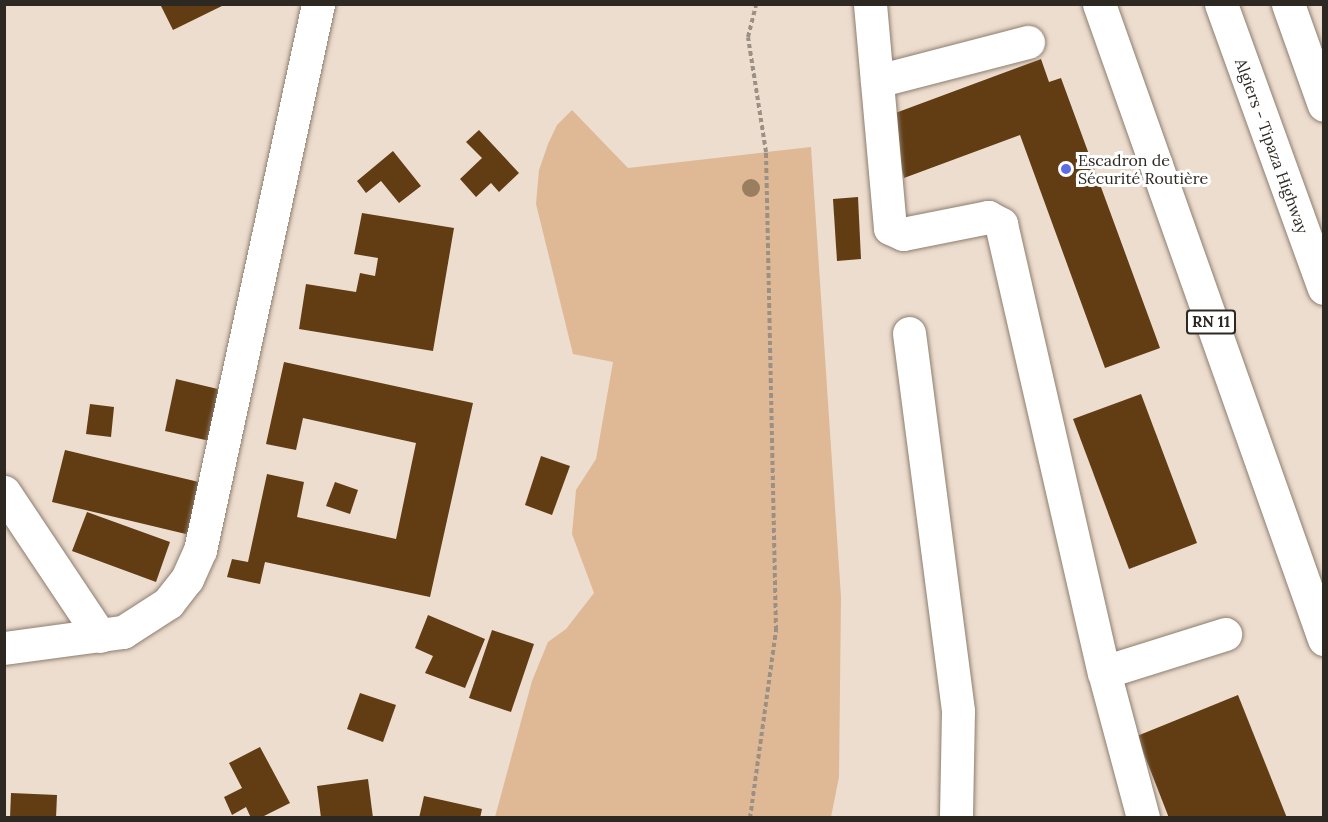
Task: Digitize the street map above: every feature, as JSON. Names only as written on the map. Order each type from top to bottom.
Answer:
[{"type":"main road","points":[[4,648],[123,632],[168,603],[187,579],[200,550],[318,4]]},
{"type":"main road","points":[[870,4],[890,228],[903,234],[988,217],[1000,224],[1104,672],[1143,818]]},
{"type":"main road","name":"RN 11","points":[[1099,4],[1323,639]]},
{"type":"main road","name":"Algiers - Tipaza Highway","points":[[1221,4],[1323,288]]},
{"type":"main road","points":[[1288,4],[1323,105]]},
{"type":"main road","points":[[877,81],[1028,42]]},
{"type":"main road","points":[[909,333],[958,711],[956,818]]},
{"type":"main road","points":[[4,492],[100,636]]},
{"type":"main road","points":[[1104,672],[1225,634]]},
{"type":"path","points":[[750,818],[776,630],[766,152],[748,37],[756,4]]},
{"type":"shaded area","points":[[572,110],[628,168],[811,147],[841,597],[839,777],[831,817],[495,817],[532,681],[548,642],[566,629],[594,593],[572,534],[576,490],[596,459],[613,362],[573,354],[536,204],[539,170],[548,144],[557,125]]},
{"type":"building","points":[[160,4],[226,4],[173,30]]},
{"type":"building","points":[[1041,59],[1049,82],[1061,78],[1160,348],[1105,368],[1020,135],[904,178],[890,115]]},
{"type":"building","points":[[479,130],[519,173],[499,192],[491,183],[476,197],[460,179],[482,158],[466,142]]},
{"type":"building","points":[[393,151],[421,186],[399,203],[381,181],[366,193],[357,181]]},
{"type":"building","points":[[858,197],[861,259],[837,261],[833,199]]},
{"type":"building","points":[[362,213],[454,228],[433,351],[299,329],[306,284],[356,292],[360,273],[375,276],[378,258],[354,254]]},
{"type":"building","points":[[284,362],[473,403],[430,597],[265,562],[260,584],[227,577],[232,559],[248,562],[267,474],[304,482],[297,517],[396,539],[416,443],[303,418],[296,450],[266,444]]},
{"type":"building","points":[[176,379],[222,390],[210,441],[165,431]]},
{"type":"building","points":[[1141,394],[1197,543],[1129,569],[1073,419]]},
{"type":"building","points":[[90,404],[114,407],[111,437],[86,434]]},
{"type":"building","points":[[65,450],[203,483],[190,535],[52,502]]},
{"type":"building","points":[[541,456],[570,466],[552,515],[525,505]]},
{"type":"building","points":[[335,482],[358,490],[350,514],[326,506]]},
{"type":"building","points":[[87,512],[170,542],[156,582],[72,551]]},
{"type":"building","points":[[428,615],[485,639],[465,688],[425,673],[433,656],[415,648]]},
{"type":"building","points":[[492,630],[534,644],[511,712],[469,698]]},
{"type":"building","points":[[360,693],[396,705],[383,742],[347,729]]},
{"type":"building","points":[[1238,695],[1287,818],[1169,818],[1137,736]]},
{"type":"building","points":[[260,747],[290,803],[260,818],[251,818],[246,807],[232,815],[224,797],[242,788],[229,763]]},
{"type":"building","points":[[368,779],[373,818],[321,818],[317,786]]},
{"type":"building","points":[[11,793],[57,795],[56,818],[10,818]]},
{"type":"building","points":[[424,796],[482,809],[480,818],[419,818]]},
{"type":"place","name":"Escadron de Sécurité Routière","points":[[1066,169]]}]
